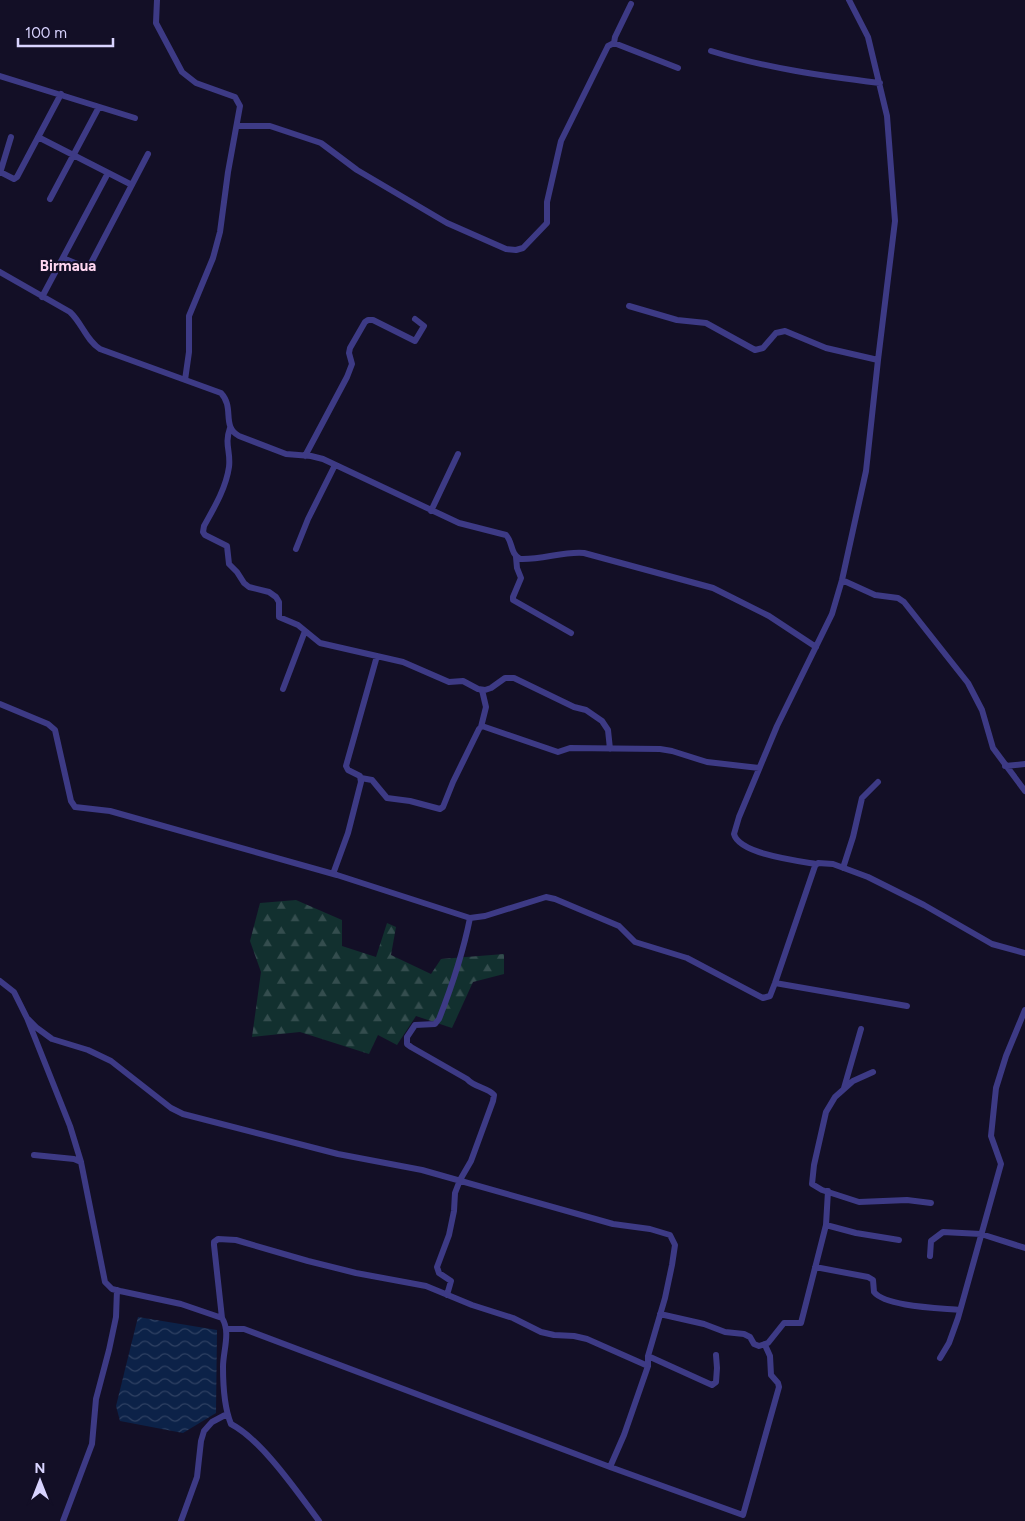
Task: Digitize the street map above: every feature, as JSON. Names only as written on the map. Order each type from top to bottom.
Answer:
[{"type":"street","points":[[157,0],[156,23],[178,67],[190,80],[230,94],[238,99],[240,110],[228,172],[220,232],[210,265],[189,316],[189,352],[185,380]]},
{"type":"street","points":[[849,0],[866,32],[887,116],[895,221],[866,471],[842,580],[832,614],[777,726],[734,834],[736,840],[744,845],[776,856],[816,864],[826,862],[868,876],[992,944],[1025,952]]},
{"type":"street","points":[[237,126],[270,126],[314,140],[329,149],[352,168],[446,223],[506,249],[520,250],[547,223],[547,202],[561,141],[606,49],[614,42],[632,4]]},
{"type":"street","points":[[614,42],[678,68]]},
{"type":"street","points":[[711,51],[746,61],[828,76],[880,83]]},
{"type":"street","points":[[0,76],[135,118]]},
{"type":"street","points":[[11,137],[0,172],[16,178],[60,94]]},
{"type":"street","points":[[50,199],[99,107]]},
{"type":"street","points":[[38,137],[132,185]]},
{"type":"street","points":[[63,258],[82,267],[86,268],[90,265],[148,154]]},
{"type":"street","points":[[42,297],[108,174]]},
{"type":"street","points":[[0,272],[70,312],[77,318],[93,345],[108,353],[221,393],[227,401],[230,428],[226,440],[230,454],[227,476],[203,532],[205,536],[227,546],[229,564],[246,585],[269,592],[276,597],[279,602],[279,618],[298,625],[320,643],[377,656],[403,662],[447,681],[463,681],[482,690],[486,707],[481,727],[453,782],[446,802],[440,809],[410,801],[387,798],[372,780],[361,778],[359,775],[348,770],[346,766],[377,656]]},
{"type":"street","points":[[629,306],[677,320],[706,323],[755,350],[764,348],[776,333],[785,331],[838,352],[878,360]]},
{"type":"street","points":[[305,456],[347,377],[352,364],[349,353],[350,348],[365,322],[373,320],[416,341],[424,326],[416,319]]},
{"type":"street","points":[[230,428],[239,436],[276,451],[286,454],[317,457],[459,524],[506,535],[516,557],[517,568],[521,578],[513,595],[513,600],[571,634]]},
{"type":"street","points":[[431,511],[458,454]]},
{"type":"street","points":[[296,549],[308,519],[335,465]]},
{"type":"street","points":[[516,557],[527,560],[584,553],[699,583],[769,616],[816,647]]},
{"type":"street","points":[[842,580],[875,595],[898,598],[904,602],[968,684],[982,710],[993,748],[1025,791]]},
{"type":"street","points":[[283,689],[305,631]]},
{"type":"street","points":[[480,690],[491,688],[506,678],[514,678],[574,707],[586,710],[606,726],[610,749]]},
{"type":"street","points":[[0,704],[48,724],[54,730],[71,801],[75,807],[110,811],[333,874],[470,918],[485,916],[539,899],[551,898],[619,926],[635,942],[687,958],[763,998],[770,996],[816,864]]},
{"type":"street","points":[[481,727],[486,727],[557,752],[570,748],[665,750],[707,762],[759,768]]},
{"type":"street","points":[[1005,766],[1025,764]]},
{"type":"street","points":[[333,874],[348,834],[361,778]]},
{"type":"street","points":[[844,868],[862,798],[878,782]]},
{"type":"street","points":[[447,1295],[451,1281],[439,1273],[436,1267],[449,1235],[454,1211],[455,1193],[471,1161],[493,1101],[494,1093],[472,1084],[467,1079],[410,1047],[407,1044],[407,1037],[415,1025],[435,1024],[439,1019],[454,980],[470,918]]},
{"type":"street","points":[[0,981],[14,992],[27,1018],[70,1126],[80,1162],[102,1273],[107,1286],[117,1290],[182,1304],[222,1318]]},
{"type":"street","points":[[775,983],[907,1006]]},
{"type":"street","points":[[940,1358],[949,1343],[960,1310],[1001,1164],[991,1136],[996,1088],[1006,1056],[1025,1010]]},
{"type":"street","points":[[27,1018],[52,1039],[88,1050],[110,1061],[174,1110],[338,1154],[422,1170],[613,1224],[650,1229],[670,1235],[675,1245],[665,1298],[648,1356],[648,1366],[624,1435],[610,1467]]},
{"type":"street","points":[[844,1089],[861,1029]]},
{"type":"street","points":[[873,1072],[853,1080],[835,1096],[826,1112],[811,1177],[812,1184],[859,1202],[907,1200],[931,1203]]},
{"type":"street","points":[[34,1155],[80,1162]]},
{"type":"street","points":[[764,1346],[772,1340],[784,1323],[800,1324],[802,1322],[826,1225],[828,1191]]},
{"type":"street","points":[[826,1225],[856,1233],[899,1240]]},
{"type":"street","points":[[930,1256],[931,1241],[943,1232],[981,1234],[1025,1248]]},
{"type":"street","points":[[319,1521],[278,1468],[239,1428],[231,1424],[227,1414],[223,1366],[227,1329],[222,1318],[214,1245],[214,1242],[218,1239],[236,1240],[356,1273],[426,1286],[472,1305],[513,1318],[541,1332],[587,1339],[648,1366]]},
{"type":"street","points":[[815,1267],[868,1277],[873,1280],[874,1292],[881,1298],[912,1306],[960,1310]]},
{"type":"street","points":[[63,1521],[92,1444],[96,1399],[110,1350],[116,1317],[117,1290]]},
{"type":"street","points":[[227,1329],[244,1329],[743,1515],[779,1387],[771,1374],[770,1356],[764,1346],[754,1344],[750,1337],[744,1334],[725,1332],[704,1324],[660,1314]]},
{"type":"street","points":[[648,1356],[712,1385],[716,1382],[718,1368],[716,1355]]},
{"type":"street","points":[[181,1521],[197,1477],[204,1431],[212,1422],[227,1414]]},
{"type":"green space","points":[[296,900],[342,920],[342,946],[376,957],[387,923],[396,927],[391,955],[431,974],[441,959],[504,954],[504,974],[473,982],[452,1028],[416,1016],[397,1045],[378,1035],[369,1054],[300,1032],[252,1037],[261,972],[250,941],[260,903]]},
{"type":"water","points":[[138,1317],[217,1330],[216,1413],[183,1433],[120,1421],[116,1406]]},
{"type":"district","name":"Birmaua","points":[[68,266]]}]
